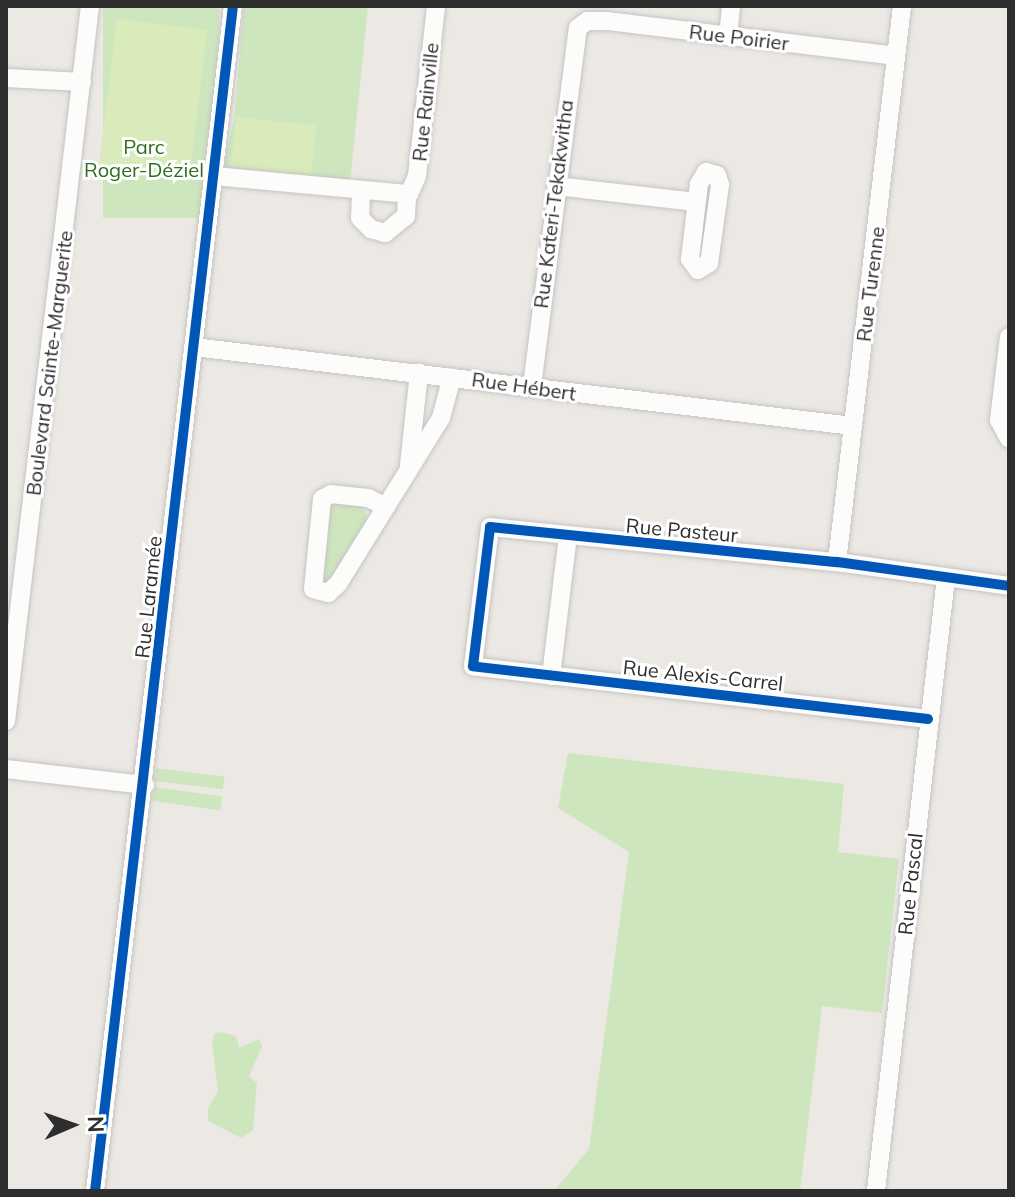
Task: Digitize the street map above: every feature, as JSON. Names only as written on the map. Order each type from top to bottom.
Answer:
[{"type":"street","name":"Boulevard Sainte-Marguerite","points":[[6,721],[90,6]]},
{"type":"street","name":"Rue Laramée","points":[[95,1191],[145,785],[233,6]]},
{"type":"street","name":"Rue Rainville","points":[[361,192],[360,218],[371,229],[385,233],[406,216],[407,195],[417,176],[436,6]]},
{"type":"street","points":[[728,36],[731,6]]},
{"type":"street","name":"Rue Turenne","points":[[837,562],[902,6]]},
{"type":"street","name":"Rue Poirier","points":[[582,24],[599,20],[896,56]]},
{"type":"street","name":"Rue Kateri-Tekakwitha","points":[[532,386],[572,45],[582,24]]},
{"type":"street","points":[[6,78],[82,82]]},
{"type":"street","points":[[214,176],[407,195]]},
{"type":"street","points":[[556,186],[696,202]]},
{"type":"street","points":[[1009,337],[999,420],[1009,439]]},
{"type":"street","name":"Rue Hébert","points":[[194,347],[853,426]]},
{"type":"street","points":[[408,470],[419,373]]},
{"type":"street","points":[[386,507],[368,498],[331,494],[322,499],[313,589],[334,590],[386,507],[445,411],[452,377]]},
{"type":"street","name":"Rue Pasteur","points":[[473,666],[490,527],[837,562],[1009,586]]},
{"type":"street","points":[[551,676],[568,536]]},
{"type":"street","name":"Rue Pascal","points":[[876,1191],[946,578]]},
{"type":"street","name":"Rue Alexis-Carrel","points":[[473,666],[928,719]]},
{"type":"street","points":[[6,769],[145,785]]},
{"type":"green space","name":"Parc Roger-Déziel","points":[[103,6],[219,6],[219,218],[103,218]]},
{"type":"green space","name":"Parc Roger-Déziel","points":[[244,6],[368,6],[350,183],[229,169],[224,164],[234,118]]},
{"type":"green space","points":[[117,19],[207,30],[189,178],[99,167]]},
{"type":"green space","points":[[236,117],[317,125],[311,175],[231,167]]},
{"type":"green space","points":[[329,502],[362,506],[368,519],[328,584],[321,584]]},
{"type":"green space","points":[[568,753],[844,784],[838,852],[899,859],[882,1013],[822,1006],[800,1191],[554,1191],[589,1149],[629,852],[558,808]]},
{"type":"green space","points":[[156,768],[224,776],[223,789],[154,781]]},
{"type":"green space","points":[[154,787],[222,797],[220,810],[152,801]]},
{"type":"green space","points":[[220,1032],[236,1036],[239,1048],[259,1039],[262,1046],[249,1076],[257,1083],[253,1130],[241,1138],[208,1121],[208,1108],[218,1091],[212,1045],[214,1034]]},
{"type":"cycle path","points":[[95,1191],[233,6]]},
{"type":"cycle path","points":[[928,719],[473,666],[490,527],[837,562],[1009,586]]}]
